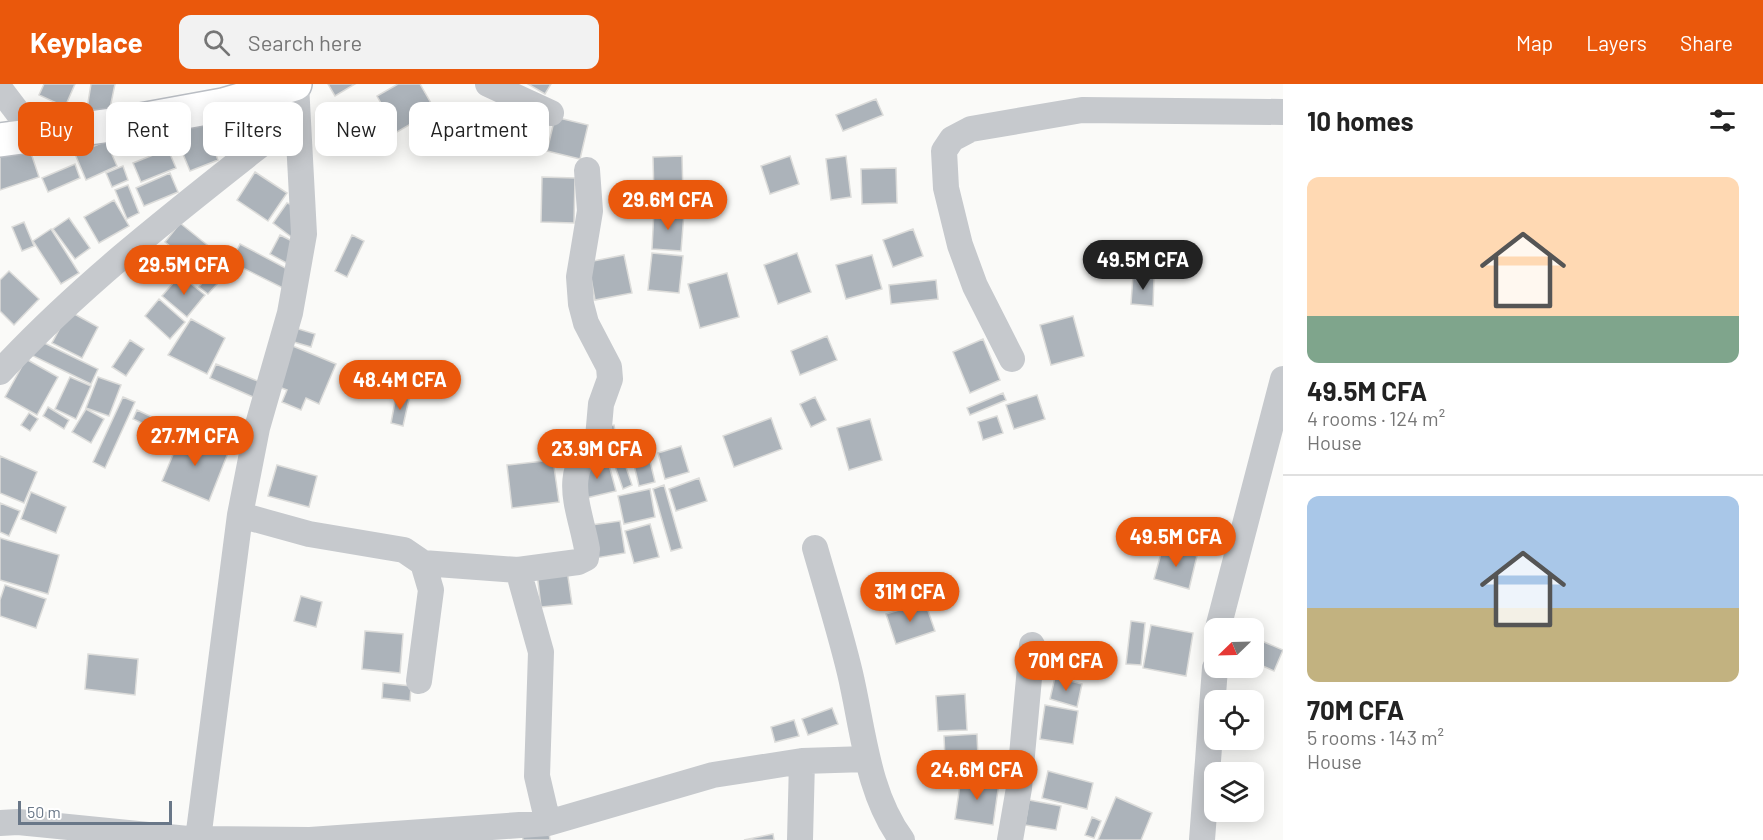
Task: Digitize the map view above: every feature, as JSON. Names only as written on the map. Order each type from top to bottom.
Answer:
[{"type":"street","points":[[488,84],[551,112]]},
{"type":"street","points":[[0,90],[18,113]]},
{"type":"street","points":[[94,128],[223,105],[296,95]]},
{"type":"street","points":[[0,372],[41,328],[296,95]]},
{"type":"street","points":[[198,839],[240,515],[257,428],[290,313],[304,234],[296,95]]},
{"type":"street","points":[[1012,359],[975,286],[960,245],[946,189],[944,151],[952,139],[971,129],[1082,110],[1283,112]]},
{"type":"street","points":[[0,140],[18,137]]},
{"type":"street","points":[[240,515],[309,534],[404,550],[423,563],[518,570],[578,562],[586,558],[587,549],[574,484],[583,453],[598,438],[601,404],[610,379],[609,367],[586,323],[581,304],[579,277],[590,211],[587,170]]},
{"type":"street","points":[[1221,618],[1283,379]]},
{"type":"street","points":[[815,548],[850,672],[867,759],[893,828],[902,840]]},
{"type":"street","points":[[419,681],[430,590],[423,563]]},
{"type":"street","points":[[518,570],[541,652],[537,776],[548,823]]},
{"type":"street","points":[[1010,840],[1019,788],[1032,645]]},
{"type":"street","points":[[1202,840],[1214,678]]},
{"type":"street","points":[[0,823],[18,822],[198,839],[310,840],[548,823],[713,775],[802,761],[867,759]]},
{"type":"street","points":[[800,840],[802,761]]},
{"type":"building","points":[[44,84],[75,84],[67,102],[54,102],[39,95]]},
{"type":"building","points":[[91,84],[115,84],[111,102],[106,102],[106,112],[94,110],[94,102],[88,102]]},
{"type":"building","points":[[328,84],[355,84],[335,96]]},
{"type":"building","points":[[398,84],[420,84],[430,102],[409,102],[409,125],[397,132],[397,102],[380,102],[377,96]]},
{"type":"building","points":[[528,84],[551,84],[545,94]]},
{"type":"building","points":[[876,99],[883,115],[843,131],[836,115]]},
{"type":"building","points":[[200,114],[203,122],[203,156],[216,156],[218,160],[190,171],[184,156],[191,156],[191,117]]},
{"type":"building","points":[[555,117],[588,125],[580,159],[549,151]]},
{"type":"building","points":[[106,141],[106,156],[113,156],[117,166],[86,180],[76,156],[94,156],[94,146]]},
{"type":"building","points":[[18,147],[18,156],[32,156],[39,177],[0,190],[0,153]]},
{"type":"building","points":[[150,156],[171,156],[176,168],[141,182],[133,163]]},
{"type":"building","points":[[682,156],[683,196],[654,197],[653,157]]},
{"type":"building","points":[[790,156],[799,184],[770,194],[761,166]]},
{"type":"building","points":[[846,156],[851,197],[831,200],[826,159]]},
{"type":"building","points":[[75,164],[80,178],[48,192],[42,178]]},
{"type":"building","points":[[123,166],[128,180],[112,187],[106,173]]},
{"type":"building","points":[[896,168],[897,203],[862,204],[861,169]]},
{"type":"building","points":[[255,172],[287,193],[268,221],[237,200]]},
{"type":"building","points":[[170,173],[178,192],[144,206],[136,188]]},
{"type":"building","points":[[542,177],[575,178],[574,223],[541,222]]},
{"type":"building","points":[[128,185],[139,213],[127,219],[115,190]]},
{"type":"building","points":[[114,200],[129,226],[99,243],[84,217]]},
{"type":"building","points":[[287,203],[298,207],[298,242],[273,223]]},
{"type":"building","points":[[654,210],[684,213],[681,251],[652,249]]},
{"type":"building","points":[[69,218],[90,248],[75,259],[53,229]]},
{"type":"building","points":[[24,222],[34,246],[22,251],[12,227]]},
{"type":"building","points":[[180,223],[221,256],[206,275],[165,242]]},
{"type":"building","points":[[51,229],[79,273],[61,284],[33,241]]},
{"type":"building","points":[[913,229],[923,256],[893,267],[883,240]]},
{"type":"building","points":[[280,235],[298,244],[292,266],[270,254]]},
{"type":"building","points":[[352,235],[364,241],[347,277],[335,271]]},
{"type":"building","points":[[240,244],[293,272],[285,289],[231,262]]},
{"type":"building","points":[[652,253],[683,256],[679,293],[648,290]]},
{"type":"building","points":[[797,253],[811,292],[778,304],[764,265]]},
{"type":"building","points":[[624,255],[632,293],[595,300],[588,262]]},
{"type":"building","points":[[872,255],[882,289],[846,299],[836,265]]},
{"type":"building","points":[[9,271],[39,299],[14,325],[0,311],[0,280]]},
{"type":"building","points":[[727,273],[739,317],[700,328],[688,284]]},
{"type":"building","points":[[180,275],[205,295],[187,317],[162,296]]},
{"type":"building","points":[[1133,275],[1154,277],[1153,306],[1131,304]]},
{"type":"building","points":[[207,276],[217,284],[208,294],[199,287]]},
{"type":"building","points":[[936,280],[938,299],[891,304],[889,285]]},
{"type":"building","points":[[159,299],[185,322],[170,339],[145,316]]},
{"type":"building","points":[[69,311],[98,327],[82,358],[52,343]]},
{"type":"building","points":[[1073,316],[1084,356],[1051,365],[1040,325]]},
{"type":"building","points":[[191,319],[225,338],[207,374],[168,355]]},
{"type":"building","points":[[292,327],[315,334],[311,347],[287,340]]},
{"type":"building","points":[[827,336],[837,360],[800,375],[791,351]]},
{"type":"building","points":[[34,338],[98,369],[91,384],[27,353]]},
{"type":"building","points":[[983,339],[1000,380],[970,393],[953,352]]},
{"type":"building","points":[[130,340],[144,349],[126,376],[112,367]]},
{"type":"building","points":[[288,344],[336,364],[319,404],[306,398],[301,410],[282,402],[287,390],[271,384]]},
{"type":"building","points":[[26,359],[58,377],[37,415],[5,397]]},
{"type":"building","points":[[216,364],[260,382],[253,397],[210,378]]},
{"type":"building","points":[[70,377],[91,386],[76,419],[55,409]]},
{"type":"building","points":[[98,377],[121,385],[109,416],[86,408]]},
{"type":"building","points":[[1003,393],[1006,400],[970,415],[967,408]]},
{"type":"building","points":[[1037,395],[1045,419],[1014,429],[1006,405]]},
{"type":"building","points":[[396,396],[409,399],[403,426],[391,423]]},
{"type":"building","points":[[123,397],[135,402],[105,468],[93,462]]},
{"type":"building","points":[[815,397],[826,420],[811,427],[800,404]]},
{"type":"building","points":[[48,407],[69,420],[64,429],[43,416]]},
{"type":"building","points":[[86,409],[104,419],[91,443],[72,432]]},
{"type":"building","points":[[137,410],[163,422],[159,431],[133,419]]},
{"type":"building","points":[[29,413],[38,419],[30,431],[21,425]]},
{"type":"building","points":[[997,416],[1003,433],[983,440],[978,422]]},
{"type":"building","points":[[771,418],[782,449],[734,467],[723,436]]},
{"type":"building","points":[[870,419],[882,460],[849,470],[837,428]]},
{"type":"building","points":[[614,425],[618,450],[608,452],[603,427]]},
{"type":"building","points":[[182,433],[228,453],[209,501],[162,481]]},
{"type":"building","points":[[646,444],[655,482],[639,486],[630,448]]},
{"type":"building","points":[[681,446],[689,472],[665,479],[658,453]]},
{"type":"building","points":[[621,452],[632,485],[623,489],[611,455]]},
{"type":"building","points":[[0,456],[37,472],[24,503],[0,493]]},
{"type":"building","points":[[553,460],[559,502],[512,508],[507,465]]},
{"type":"building","points":[[608,461],[616,491],[586,498],[579,468]]},
{"type":"building","points":[[277,465],[317,476],[309,507],[268,496]]},
{"type":"building","points":[[699,478],[707,501],[676,511],[669,489]]},
{"type":"building","points":[[664,485],[682,548],[671,551],[653,489]]},
{"type":"building","points":[[650,489],[655,517],[624,524],[618,496]]},
{"type":"building","points":[[31,492],[66,507],[56,533],[21,519]]},
{"type":"building","points":[[0,503],[20,511],[9,536],[0,532]]},
{"type":"building","points":[[620,521],[625,553],[596,558],[591,525]]},
{"type":"building","points":[[650,524],[659,557],[634,563],[625,531]]},
{"type":"building","points":[[1181,533],[1205,541],[1201,555],[1176,547]]},
{"type":"building","points":[[0,538],[59,555],[48,594],[0,580]]},
{"type":"building","points":[[1163,546],[1197,556],[1189,589],[1154,579]]},
{"type":"building","points":[[567,570],[572,604],[541,607],[537,573]]},
{"type":"building","points":[[5,585],[46,599],[36,628],[0,616],[0,600]]},
{"type":"building","points":[[301,596],[322,602],[316,627],[294,621]]},
{"type":"building","points":[[925,602],[935,631],[896,644],[886,614]]},
{"type":"building","points":[[1131,621],[1145,623],[1141,665],[1126,664]]},
{"type":"building","points":[[1151,625],[1193,633],[1186,676],[1143,668]]},
{"type":"building","points":[[365,631],[403,634],[400,673],[362,669]]},
{"type":"building","points":[[1264,642],[1283,650],[1274,671],[1264,666]]},
{"type":"building","points":[[1046,643],[1085,650],[1080,679],[1041,671]]},
{"type":"building","points":[[88,654],[138,659],[135,695],[85,689]]},
{"type":"building","points":[[1055,677],[1082,684],[1077,707],[1050,699]]},
{"type":"building","points":[[383,683],[411,686],[410,701],[382,698]]},
{"type":"building","points":[[965,694],[967,730],[938,731],[936,696]]},
{"type":"building","points":[[1045,705],[1078,711],[1073,744],[1040,739]]},
{"type":"building","points":[[832,708],[838,724],[808,735],[802,719]]},
{"type":"building","points":[[794,720],[799,736],[775,742],[771,727]]},
{"type":"building","points":[[977,734],[978,758],[945,759],[944,736]]},
{"type":"building","points":[[1048,771],[1093,783],[1087,809],[1042,798]]},
{"type":"building","points":[[961,778],[999,783],[993,825],[955,819]]},
{"type":"building","points":[[1116,797],[1152,813],[1141,840],[1098,840]]},
{"type":"building","points":[[1029,800],[1061,806],[1056,830],[1025,825]]},
{"type":"building","points":[[1092,817],[1101,821],[1094,838],[1085,835]]},
{"type":"building","points":[[549,833],[550,840],[523,840],[522,834]]},
{"type":"building","points":[[773,834],[774,840],[744,840]]}]
